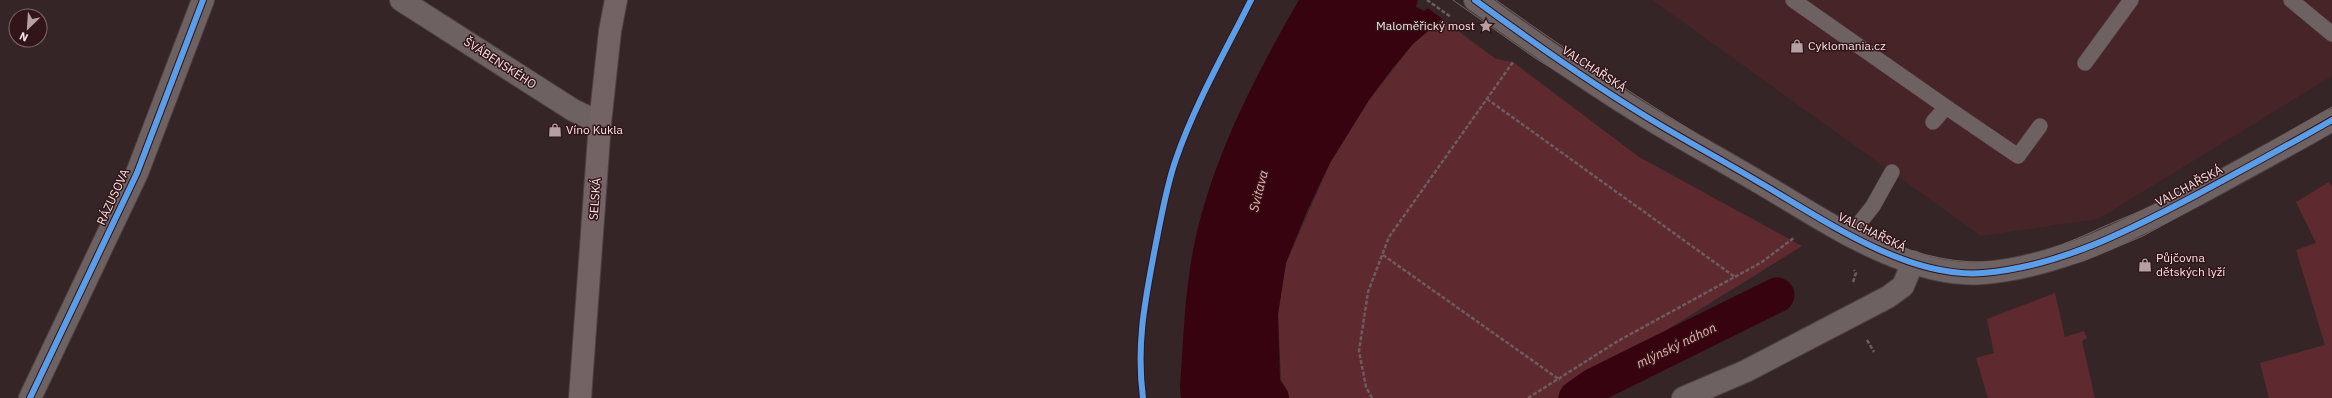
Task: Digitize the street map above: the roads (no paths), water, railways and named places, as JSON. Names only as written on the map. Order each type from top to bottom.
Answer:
[{"type":"main road","name":"SELSKÁ","points":[[580,398],[600,123],[610,31],[616,0]]},
{"type":"street","name":"RÁZUSOVA","points":[[30,398],[137,173],[203,0]]},
{"type":"street","name":"ŠVÁBENSKÉHO","points":[[401,0],[573,110],[600,123]]},
{"type":"street","name":"VALCHAŘSKÁ","points":[[1475,0],[1517,31],[1659,124],[1850,235],[1898,258],[1944,271],[1981,274],[2022,267],[2078,251],[2138,225],[2332,120]]},
{"type":"street","name":"VALCHAŘSKÁ","points":[[1683,398],[1746,371],[1888,298],[1903,286],[1913,262]]},
{"type":"lane","points":[[1793,0],[2018,156],[2040,126]]},
{"type":"lane","points":[[2085,63],[2131,0]]},
{"type":"lane","points":[[2292,0],[2332,34]]},
{"type":"lane","points":[[1933,122],[1946,107]]},
{"type":"lane","points":[[1850,235],[1873,206],[1892,172]]},
{"type":"water","name":"Svitava","points":[[1299,0],[1418,0],[1416,7],[1424,11],[1441,0],[1470,0],[1442,19],[1413,44],[1392,69],[1369,100],[1330,163],[1307,211],[1286,263],[1278,314],[1280,380],[1288,392],[1289,398],[1181,398],[1180,387],[1188,283],[1197,234],[1206,199],[1232,129],[1264,62]]},
{"type":"waterway","name":"mlýnský náhon","points":[[1576,398],[1593,386],[1777,295]]},
{"type":"tram line","points":[[573,398],[598,66],[608,0]]},
{"type":"tram line","points":[[588,398],[612,75],[624,0]]},
{"type":"tram line","points":[[1453,0],[1535,58],[1843,244],[1895,267],[1943,281],[1978,284],[2023,277],[2083,261],[2143,236],[2332,131]]},
{"type":"tram line","points":[[1496,0],[1597,70],[1665,114],[1846,222],[1898,246],[1925,255],[1954,260],[1983,262],[2015,259],[2076,239],[2170,198],[2237,162],[2332,107]]},
{"type":"place","name":"Maloměřický most","points":[[1486,26]]},
{"type":"place","name":"Cyklomania.cz","points":[[1797,46]]},
{"type":"place","name":"Víno Kukla","points":[[555,130]]},
{"type":"place","name":"Půjčovna dětských lyží","points":[[2145,265]]}]
